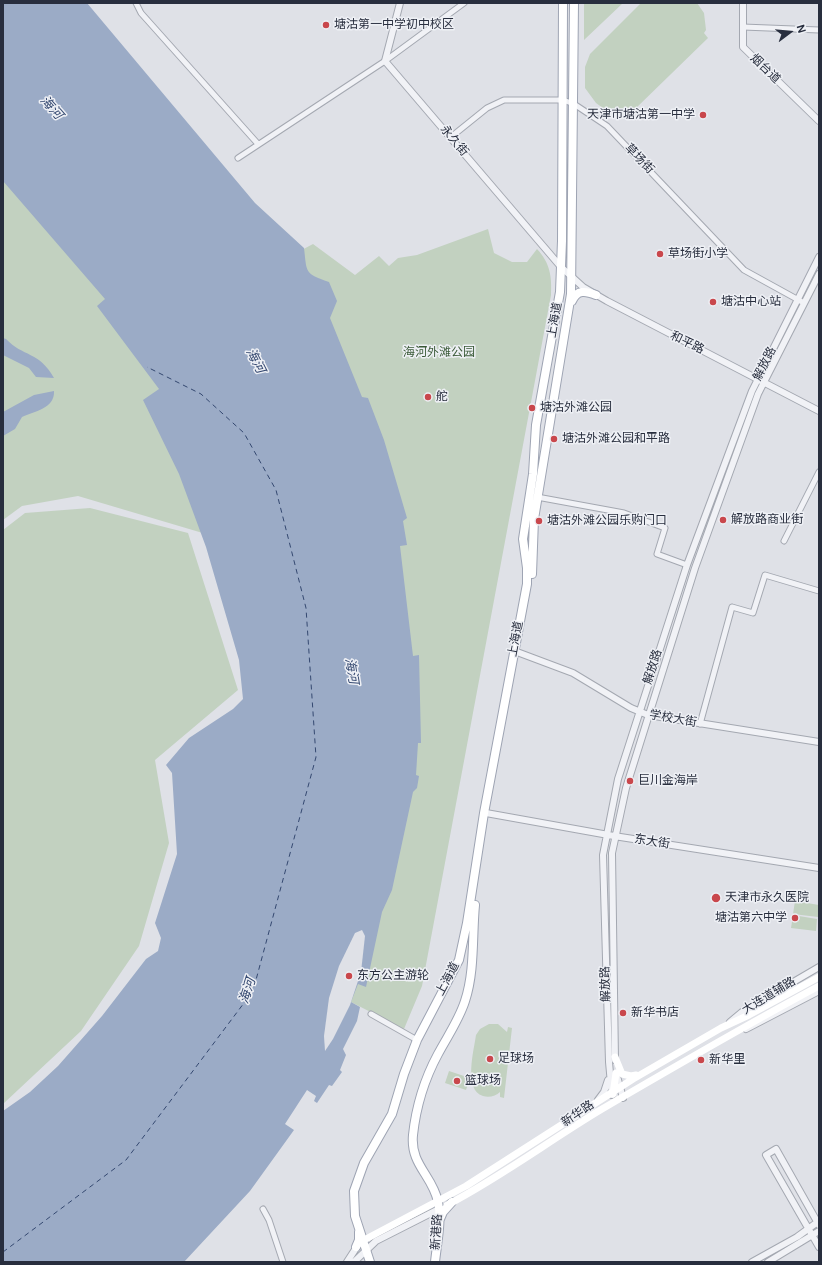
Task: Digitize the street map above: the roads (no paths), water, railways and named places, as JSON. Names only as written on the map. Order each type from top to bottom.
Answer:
[{"type":"main road","name":"上海道","points":[[366,1245],[353,1210],[355,1184],[367,1158],[388,1125],[405,1070],[417,1040],[456,968],[465,935],[484,813],[527,584],[528,568],[523,539],[533,474],[536,425],[559,304],[561,267],[563,4]]},
{"type":"main road","name":"上海道","points":[[439,1205],[433,1188],[416,1158],[413,1148],[414,1134],[421,1094],[429,1072],[459,1015],[467,993],[470,978],[476,896],[486,813],[531,582],[532,534],[537,497],[570,308],[572,277],[574,4]]},
{"type":"main road","points":[[570,308],[573,298],[581,292],[588,292],[596,295]]},
{"type":"main road","name":"新华路","points":[[616,1092],[638,1089],[726,1038],[751,1018],[819,977]]},
{"type":"main road","name":"新华路","points":[[451,1199],[597,1102],[616,1092],[644,1072],[721,1028],[751,1018],[819,986]]},
{"type":"main road","points":[[615,1057],[619,1070],[624,1075],[633,1076],[644,1072]]},
{"type":"main road","points":[[603,1109],[616,1092],[613,1073]]},
{"type":"main road","name":"新华路","points":[[366,1245],[376,1233],[451,1199],[615,1102],[616,1092]]},
{"type":"main road","points":[[433,1188],[451,1199],[441,1215],[438,1227]]},
{"type":"main road","name":"新港路","points":[[435,1262],[439,1205]]},
{"type":"main road","points":[[356,1247],[359,1238],[359,1229]]},
{"type":"main road","points":[[366,1245],[370,1262]]},
{"type":"street","points":[[136,3],[141,13],[258,144]]},
{"type":"street","points":[[385,61],[400,3]]},
{"type":"street","points":[[238,158],[385,61],[464,3]]},
{"type":"street","name":"烟台道","points":[[743,3],[743,47],[819,121]]},
{"type":"street","points":[[743,27],[819,30]]},
{"type":"street","name":"永久街","points":[[385,61],[561,267]]},
{"type":"street","name":"草场街","points":[[451,137],[487,108],[504,100],[563,100],[574,104],[607,126],[744,270],[801,302]]},
{"type":"street","name":"解放路","points":[[613,1073],[615,1057],[612,853],[614,836],[626,788],[694,568],[760,378],[773,362],[801,302],[819,258]]},
{"type":"street","name":"和平路","points":[[561,267],[596,295],[648,324],[746,373],[760,378]]},
{"type":"street","name":"解放路","points":[[613,1073],[603,855],[618,779],[687,565],[760,378],[801,302],[819,274]]},
{"type":"street","points":[[760,378],[819,411]]},
{"type":"street","points":[[784,541],[819,472]]},
{"type":"street","points":[[537,497],[624,513],[665,528],[656,554],[687,565]]},
{"type":"street","points":[[700,724],[732,606],[754,613],[765,575],[819,591]]},
{"type":"street","name":"学校大街","points":[[517,652],[573,673],[648,715],[819,742]]},
{"type":"street","name":"东大街","points":[[486,813],[614,836],[819,868]]},
{"type":"street","name":"大连道辅路","points":[[721,1028],[742,1012],[819,967]]},
{"type":"street","name":"大连道辅路","points":[[726,1038],[760,1023],[819,991]]},
{"type":"street","points":[[371,1014],[417,1040]]},
{"type":"street","points":[[597,1102],[613,1073]]},
{"type":"street","points":[[752,1262],[780,1247],[808,1228],[818,1222],[776,1149],[766,1155],[808,1228],[812,1236],[819,1247]]},
{"type":"street","name":"新华路","points":[[347,1262],[356,1247],[366,1245],[391,1233],[439,1205]]},
{"type":"street","points":[[263,1209],[269,1220],[283,1262]]},
{"type":"street","points":[[768,1262],[819,1231]]},
{"type":"street","name":"新华路","points":[[354,1262],[366,1245]]},
{"type":"water","name":"海河","points":[[3,3],[87,3],[255,203],[304,248],[308,271],[311,274],[329,282],[337,301],[330,318],[362,397],[368,398],[384,440],[407,518],[403,521],[407,545],[400,546],[413,656],[419,655],[421,743],[418,743],[416,775],[419,776],[417,788],[413,792],[392,890],[382,912],[366,987],[358,984],[351,1002],[360,1007],[357,1021],[343,1049],[346,1055],[340,1070],[342,1072],[332,1086],[329,1085],[317,1103],[314,1101],[316,1096],[307,1090],[285,1124],[294,1130],[250,1191],[184,1262],[3,1262],[3,1111],[30,1092],[58,1066],[102,1016],[146,959],[158,951],[161,938],[155,923],[177,854],[172,773],[166,765],[189,738],[233,709],[243,699],[239,660],[206,547],[179,474],[143,400],[159,389],[97,306],[105,299],[3,181]]},
{"type":"water","points":[[3,338],[43,363],[54,378],[36,377],[29,368],[3,355]]},
{"type":"water","points":[[54,391],[51,402],[47,406],[22,417],[15,429],[3,436],[3,412],[34,395]]},
{"type":"place","name":"塘沽第一中学初中校区","points":[[326,25]]},
{"type":"place","name":"天津市塘沽第一中学","points":[[703,115]]},
{"type":"place","name":"草场街小学","points":[[660,254]]},
{"type":"place","name":"塘沽中心站","points":[[713,302]]},
{"type":"place","name":"舵","points":[[428,397]]},
{"type":"place","name":"塘沽外滩公园","points":[[532,408]]},
{"type":"place","name":"塘沽外滩公园和平路","points":[[554,439]]},
{"type":"place","name":"解放路商业街","points":[[723,520]]},
{"type":"place","name":"塘沽外滩公园乐购门口","points":[[539,521]]},
{"type":"place","name":"巨川金海岸","points":[[630,781]]},
{"type":"place","name":"天津市永久医院","points":[[716,898]]},
{"type":"place","name":"塘沽第六中学","points":[[795,918]]},
{"type":"place","name":"东方公主游轮","points":[[349,976]]},
{"type":"place","name":"新华书店","points":[[623,1013]]},
{"type":"place","name":"足球场","points":[[490,1059]]},
{"type":"place","name":"新华里","points":[[701,1060]]},
{"type":"place","name":"篮球场","points":[[457,1081]]},
{"type":"park label","name":"海河外滩公园","points":[[439,353]]}]
